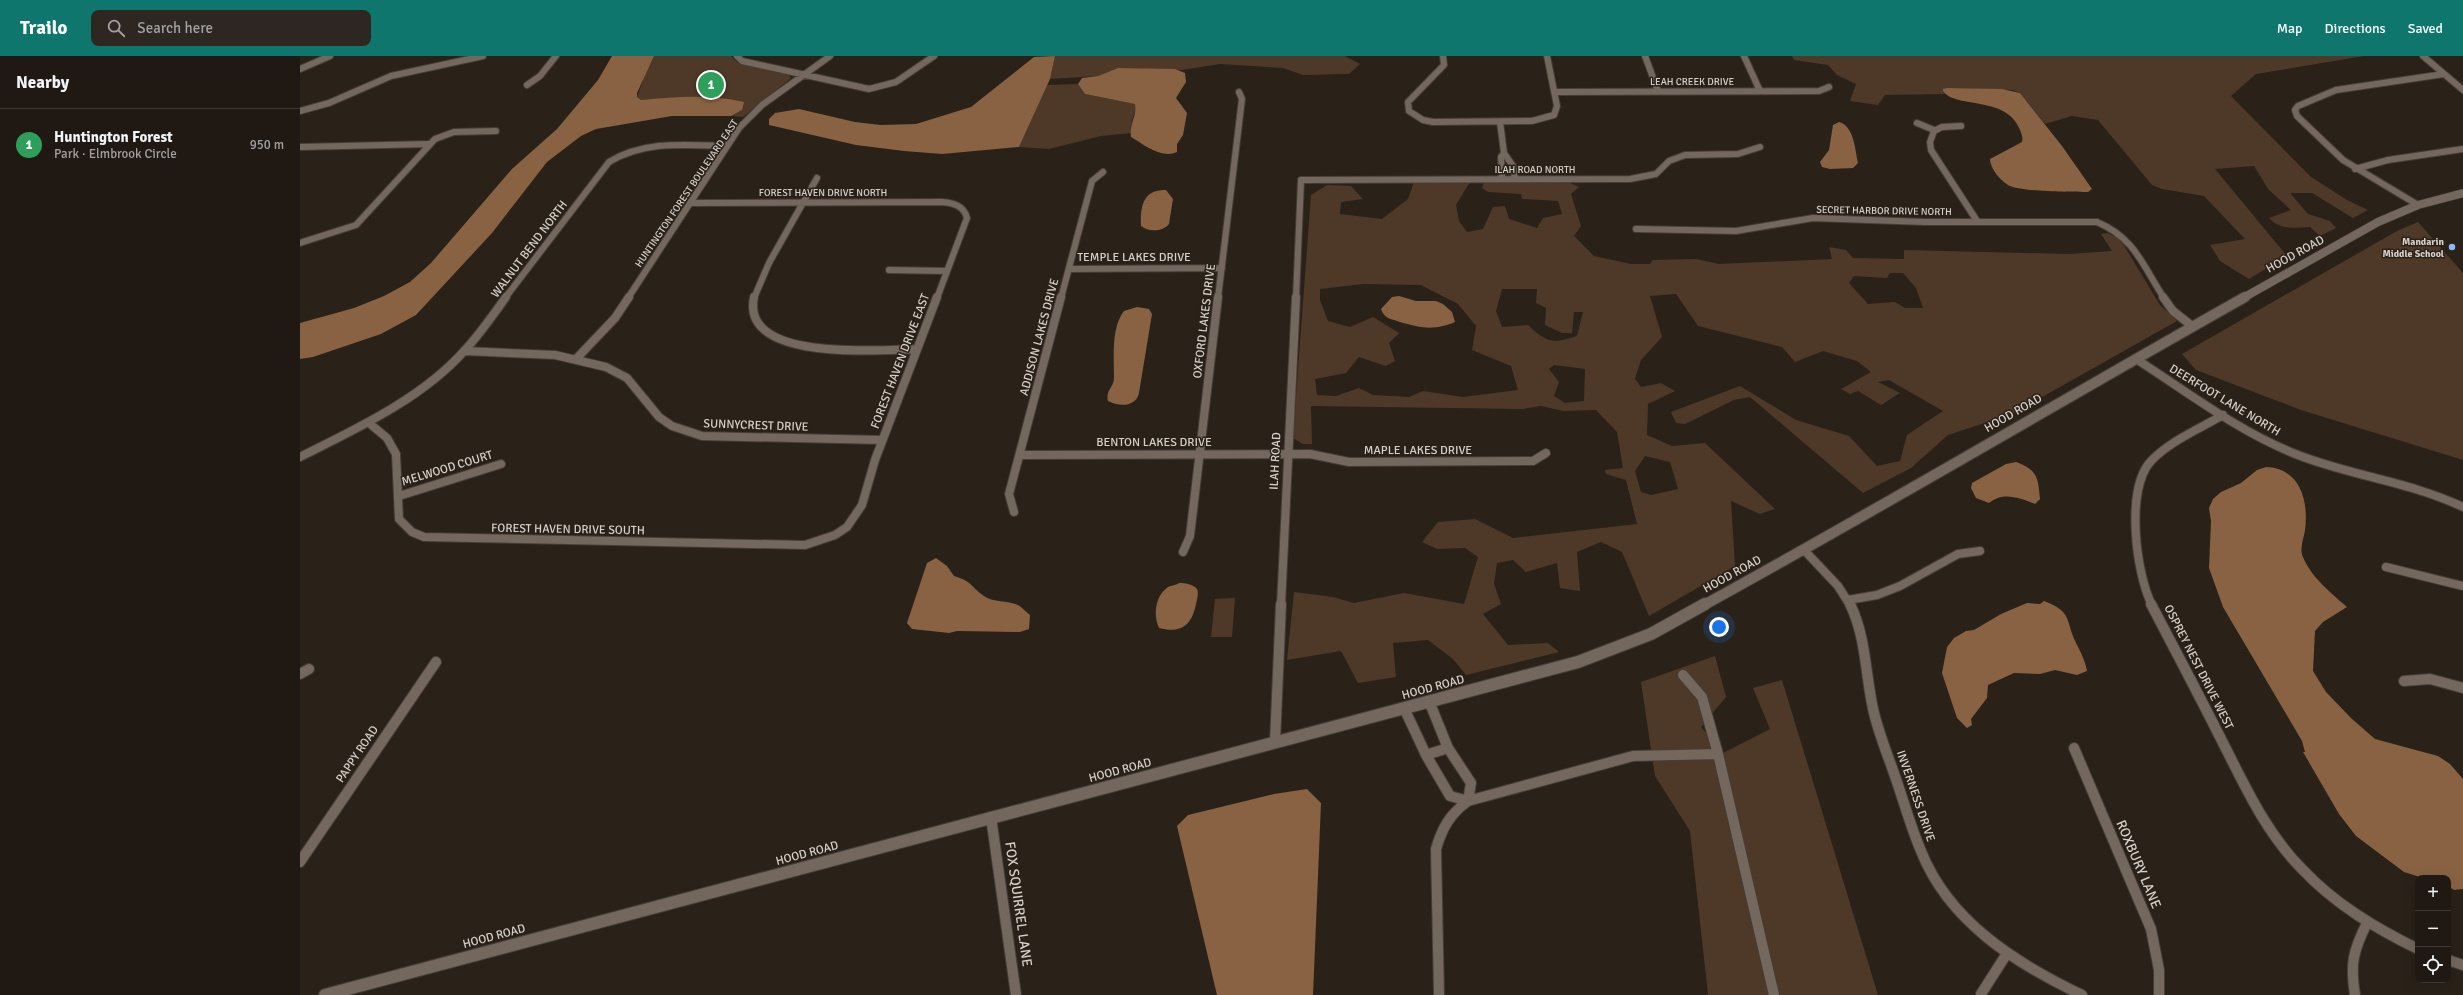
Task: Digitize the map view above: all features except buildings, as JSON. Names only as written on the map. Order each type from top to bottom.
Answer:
[{"type":"street","points":[[300,69],[330,56]]},
{"type":"street","points":[[300,111],[334,101],[391,76],[483,56]]},
{"type":"street","points":[[527,85],[540,76],[556,56]]},
{"type":"street","points":[[736,56],[742,61],[869,89],[885,88],[903,81],[934,56]]},
{"type":"street","name":"HUNTINGTON FOREST BOULEVARD EAST","points":[[576,359],[615,318],[727,146],[754,113],[830,56]]},
{"type":"street","points":[[1443,56],[1444,65],[1408,102],[1407,107],[1414,116],[1433,122],[1500,122],[1540,120],[1554,115],[1557,106],[1547,56]]},
{"type":"street","points":[[1645,56],[1658,91]]},
{"type":"street","points":[[1744,56],[1760,91]]},
{"type":"street","points":[[2423,56],[2463,90]]},
{"type":"street","points":[[2418,205],[2355,169],[2297,116],[2295,110],[2298,106],[2336,90],[2444,74]]},
{"type":"street","name":"LEAH CREEK DRIVE","points":[[1555,92],[1819,91],[1830,87]]},
{"type":"street","name":"OXFORD LAKES DRIVE","points":[[1182,552],[1190,536],[1242,99],[1239,92]]},
{"type":"street","points":[[1500,122],[1504,153],[1513,166],[1515,179]]},
{"type":"street","points":[[1917,123],[1934,130]]},
{"type":"street","points":[[1961,126],[1942,126],[1934,130],[1930,140],[1931,150],[1977,221]]},
{"type":"street","points":[[300,244],[356,225],[429,144],[444,134],[454,132],[496,131]]},
{"type":"street","points":[[300,147],[429,144]]},
{"type":"street","name":"WALNUT BEND NORTH","points":[[300,457],[369,422],[427,384],[465,351],[609,162],[616,156],[646,146],[727,146]]},
{"type":"street","name":"ILAH ROAD NORTH","points":[[1301,180],[1646,177],[1656,174],[1669,162],[1681,156],[1738,154],[1760,146]]},
{"type":"street","points":[[2355,169],[2395,159],[2463,149]]},
{"type":"street","points":[[1502,179],[1501,157],[1504,153]]},
{"type":"street","name":"ADDISON LAKES DRIVE","points":[[1014,512],[1009,494],[1092,181],[1102,172]]},
{"type":"street","points":[[817,178],[754,297],[752,309],[756,322],[776,339],[807,348],[916,349]]},
{"type":"street","name":"ILAH ROAD","points":[[1275,742],[1301,180]]},
{"type":"street","name":"HOOD ROAD","points":[[326,995],[1578,662],[1616,649],[1651,634],[1804,550],[2192,326],[2378,222],[2418,205],[2463,193]]},
{"type":"street","name":"FOREST HAVEN DRIVE NORTH","points":[[690,203],[942,202],[956,204]]},
{"type":"street","name":"FOREST HAVEN DRIVE EAST","points":[[847,528],[857,515],[866,493],[882,440],[967,218],[964,210],[956,204]]},
{"type":"street","name":"SECRET HARBOR DRIVE NORTH","points":[[1636,229],[1652,231],[1736,231],[1814,218],[1977,221],[2084,220],[2109,226],[2126,238],[2171,309],[2192,326]]},
{"type":"street","name":"TEMPLE LAKES DRIVE","points":[[1069,269],[1222,268]]},
{"type":"street","points":[[889,270],[947,271]]},
{"type":"street","name":"SUNNYCREST DRIVE","points":[[465,351],[540,354],[576,359],[606,367],[627,378],[659,417],[686,432],[717,437],[882,440]]},
{"type":"street","name":"DEERFOOT LANE NORTH","points":[[2136,359],[2260,437],[2298,455],[2345,470],[2424,490],[2463,507]]},
{"type":"street","name":"OSPREY NEST DRIVE WEST","points":[[2223,415],[2159,454],[2145,470],[2138,491],[2137,557],[2139,574],[2148,597],[2272,832],[2303,870],[2343,906],[2367,923],[2415,947]]},
{"type":"street","name":"FOREST HAVEN DRIVE SOUTH","points":[[369,422],[392,446],[397,462],[399,519],[404,526],[412,532],[435,539],[805,545],[824,542],[847,528]]},
{"type":"street","name":"MAPLE LAKES DRIVE","points":[[1288,454],[1320,456],[1349,462],[1533,461],[1546,453]]},
{"type":"street","name":"BENTON LAKES DRIVE","points":[[1020,455],[1288,454]]},
{"type":"street","name":"MELWOOD COURT","points":[[399,496],[501,464]]},
{"type":"street","name":"INVERNESS DRIVE","points":[[1804,550],[1848,600],[1863,640],[1874,713],[1921,852],[1930,872],[1958,909],[1986,938],[2006,955],[2040,976],[2082,995]]},
{"type":"street","points":[[1848,600],[1877,595],[1900,586],[1958,554],[1980,551]]},
{"type":"street","points":[[2386,567],[2463,586]]},
{"type":"street","name":"PAPPY ROAD","points":[[300,862],[436,662]]},
{"type":"street","points":[[300,674],[309,669]]},
{"type":"street","points":[[1683,675],[1702,697],[1718,754],[1774,995]]},
{"type":"street","points":[[2404,681],[2430,679],[2463,688]]},
{"type":"street","points":[[1429,701],[1448,748],[1471,784],[1468,801]]},
{"type":"street","points":[[1404,708],[1426,755],[1450,796],[1468,801]]},
{"type":"street","points":[[1426,755],[1448,748]]},
{"type":"street","name":"ROXBURY LANE","points":[[2074,748],[2151,930],[2158,954],[2161,976],[2160,995]]},
{"type":"street","points":[[1439,995],[1436,849],[1442,828],[1453,811],[1468,801],[1633,756],[1718,754]]},
{"type":"street","name":"FOX SQUIRREL LANE","points":[[991,817],[1016,995]]},
{"type":"street","points":[[2356,995],[2351,975],[2351,954],[2367,923]]},
{"type":"street","points":[[1981,994],[2006,955]]},
{"type":"street","points":[[2451,961],[2463,965]]},
{"type":"shaded area","points":[[612,56],[654,56],[637,93],[637,97],[641,100],[680,97],[731,99],[744,102],[742,110],[731,116],[672,116],[596,129],[581,136],[547,162],[492,233],[416,315],[381,334],[313,357],[300,359],[300,323],[354,308],[384,296],[410,282],[431,263],[512,169],[557,129],[598,80]]},
{"type":"shaded area","points":[[654,56],[731,56],[738,63],[789,75],[791,78],[743,117],[731,116],[742,110],[714,97],[641,100],[637,97],[647,69]]},
{"type":"shaded area","points":[[1055,56],[1345,56],[1360,64],[1349,74],[1303,75],[1283,68],[1220,64],[1182,70],[1118,68],[1098,76],[1050,79]]},
{"type":"shaded area","points":[[1055,56],[1050,79],[1019,147],[942,154],[904,151],[856,145],[769,125],[769,119],[775,113],[799,109],[855,122],[881,125],[916,124],[971,107],[1034,57]]},
{"type":"shaded area","points":[[1792,56],[2364,56],[2256,74],[2231,96],[2311,177],[2347,200],[2368,210],[2353,218],[2312,193],[2290,193],[2308,214],[2330,221],[2336,228],[2320,236],[2310,227],[2293,228],[2278,225],[2269,218],[2291,210],[2268,189],[2254,166],[2215,169],[2287,256],[2249,279],[2220,261],[2210,245],[2245,239],[2204,196],[2162,189],[2152,185],[2098,120],[2072,116],[2045,124],[2020,93],[2012,90],[1947,88],[1943,91],[1945,94],[1885,95],[1878,105],[1850,101],[1856,84],[1837,75],[1828,65],[1794,60]]},
{"type":"shaded area","points":[[1118,68],[1175,69],[1185,73],[1186,82],[1176,98],[1187,113],[1183,135],[1177,144],[1177,152],[1165,154],[1147,147],[1131,137],[1135,104],[1085,94],[1078,84],[1082,78],[1098,76]]},
{"type":"shaded area","points":[[1078,84],[1085,94],[1136,104],[1131,133],[1101,136],[1049,149],[1019,147],[1047,85]]},
{"type":"shaded area","points":[[1943,89],[2002,89],[2020,93],[2062,146],[2092,189],[2088,192],[2048,191],[2017,188],[2007,184],[1994,170],[1990,163],[1990,159],[2022,142],[2021,132],[2013,119],[2004,112],[1993,107],[1958,100],[1949,96],[1943,91]]},
{"type":"shaded area","points":[[1839,122],[1844,124],[1851,133],[1858,163],[1853,168],[1830,169],[1822,167],[1820,162],[1829,150],[1833,125]]},
{"type":"shaded area","points":[[1485,180],[1566,181],[1579,187],[1571,194],[1581,226],[1574,236],[1594,256],[1631,264],[1650,264],[1653,260],[1696,259],[1719,264],[1832,259],[1829,247],[1846,250],[1853,258],[1904,259],[1904,250],[2069,254],[2112,251],[2101,234],[2107,233],[2120,239],[2160,305],[2177,321],[2012,414],[1948,435],[1911,468],[1863,493],[1750,397],[1734,400],[1685,424],[1676,423],[1671,412],[1740,386],[1796,420],[1849,436],[1877,466],[1900,461],[1907,435],[1943,411],[1889,380],[1878,382],[1900,393],[1881,405],[1858,391],[1850,394],[1841,389],[1871,372],[1857,361],[1823,351],[1795,362],[1782,347],[1698,326],[1676,294],[1650,296],[1662,337],[1641,360],[1635,379],[1641,387],[1661,383],[1675,391],[1648,404],[1647,435],[1672,446],[1705,443],[1775,509],[1760,514],[1731,501],[1735,566],[1649,616],[1622,552],[1601,542],[1577,552],[1580,591],[1560,588],[1557,563],[1526,572],[1513,560],[1497,563],[1494,584],[1501,604],[1483,614],[1508,645],[1548,643],[1559,652],[1466,675],[1453,659],[1428,640],[1393,643],[1396,677],[1358,683],[1341,651],[1287,660],[1294,592],[1333,597],[1354,603],[1404,593],[1464,604],[1478,557],[1465,548],[1437,549],[1422,542],[1438,522],[1475,519],[1513,538],[1637,524],[1626,480],[1606,474],[1605,470],[1623,468],[1617,432],[1596,410],[1564,411],[1541,406],[1523,409],[1311,406],[1312,444],[1303,444],[1293,438],[1311,195],[1327,185],[1351,186],[1363,199],[1341,202],[1340,214],[1382,219],[1408,199],[1414,182],[1470,182],[1456,205],[1459,221],[1467,232],[1483,229],[1493,207],[1505,206],[1509,219],[1537,228],[1543,218],[1562,214],[1558,201],[1522,199],[1521,194],[1488,192],[1482,188]],"holes":[[[1890,273],[1903,273],[1916,288],[1923,308],[1905,308],[1895,302],[1868,304],[1849,283],[1854,276],[1887,278]],[[1363,284],[1421,285],[1458,304],[1476,326],[1472,350],[1511,366],[1518,390],[1463,397],[1423,391],[1409,397],[1373,395],[1359,388],[1336,396],[1317,395],[1315,379],[1346,373],[1359,357],[1386,366],[1395,361],[1389,343],[1399,333],[1373,317],[1350,327],[1328,321],[1320,300],[1320,289]],[[1502,289],[1537,289],[1536,303],[1546,308],[1545,325],[1562,333],[1572,333],[1574,312],[1583,312],[1577,336],[1556,341],[1540,335],[1528,325],[1502,327],[1496,311]],[[1554,365],[1585,369],[1584,401],[1565,403],[1554,396],[1559,382],[1549,369]],[[1645,456],[1670,462],[1678,489],[1651,495],[1641,492],[1635,471]]]},
{"type":"shaded area","points":[[1158,190],[1166,190],[1173,199],[1169,224],[1163,229],[1159,230],[1144,228],[1141,226],[1141,212],[1144,200]]},
{"type":"shaded area","points":[[2418,222],[2463,273],[2463,460],[2301,410],[2196,370],[2182,354],[2397,231]]},
{"type":"shaded area","points":[[1399,296],[1416,301],[1436,301],[1443,304],[1452,312],[1455,322],[1440,327],[1428,328],[1400,322],[1384,315],[1381,309],[1392,297]]},
{"type":"shaded area","points":[[1137,307],[1149,309],[1152,314],[1139,393],[1137,398],[1131,403],[1122,405],[1112,403],[1108,401],[1107,398],[1114,381],[1114,343],[1117,325],[1124,311]]},
{"type":"shaded area","points":[[2016,462],[2029,468],[2036,476],[2040,499],[2035,504],[2006,496],[1994,499],[1989,503],[1976,498],[1971,488],[1972,483],[2006,464]]},
{"type":"shaded area","points":[[2266,467],[2278,469],[2287,473],[2300,488],[2306,519],[2302,547],[2303,557],[2316,578],[2347,607],[2323,622],[2315,631],[2313,671],[2326,692],[2351,718],[2375,739],[2438,756],[2450,764],[2463,779],[2463,889],[2454,890],[2451,888],[2451,875],[2415,875],[2404,872],[2356,836],[2339,814],[2303,752],[2305,752],[2302,741],[2223,607],[2209,568],[2211,521],[2209,508],[2213,499],[2221,492],[2241,483],[2257,470]]},
{"type":"shaded area","points":[[936,558],[947,566],[954,576],[968,582],[984,596],[992,600],[1014,603],[1021,607],[1030,615],[1029,629],[1020,632],[957,631],[949,633],[912,629],[907,623],[927,563]]},
{"type":"shaded area","points":[[1179,583],[1191,585],[1197,589],[1197,598],[1192,617],[1179,629],[1167,630],[1159,628],[1156,617],[1156,606],[1160,595],[1168,587]]},
{"type":"shaded area","points":[[1235,598],[1232,637],[1211,637],[1215,599]]},
{"type":"shaded area","points":[[2044,601],[2060,609],[2064,613],[2084,660],[2087,671],[2077,675],[2055,670],[2040,674],[2014,673],[1988,685],[1987,698],[1971,719],[1972,725],[1967,728],[1957,718],[1942,673],[1947,647],[1954,638],[1966,631],[1974,630],[2001,614],[2027,603],[2040,604]]},
{"type":"shaded area","points":[[1715,656],[1726,697],[1701,727],[1723,753],[1770,729],[1753,688],[1782,680],[1878,995],[1708,995],[1690,831],[1655,776],[1641,682]]},
{"type":"shaded area","points":[[1307,789],[1321,803],[1313,995],[1217,995],[1177,826],[1188,815],[1274,794]]},
{"type":"place","name":"Huntington Forest","points":[[711,85]]},
{"type":"place","name":"Mandarin Middle School","points":[[2452,247]]}]
